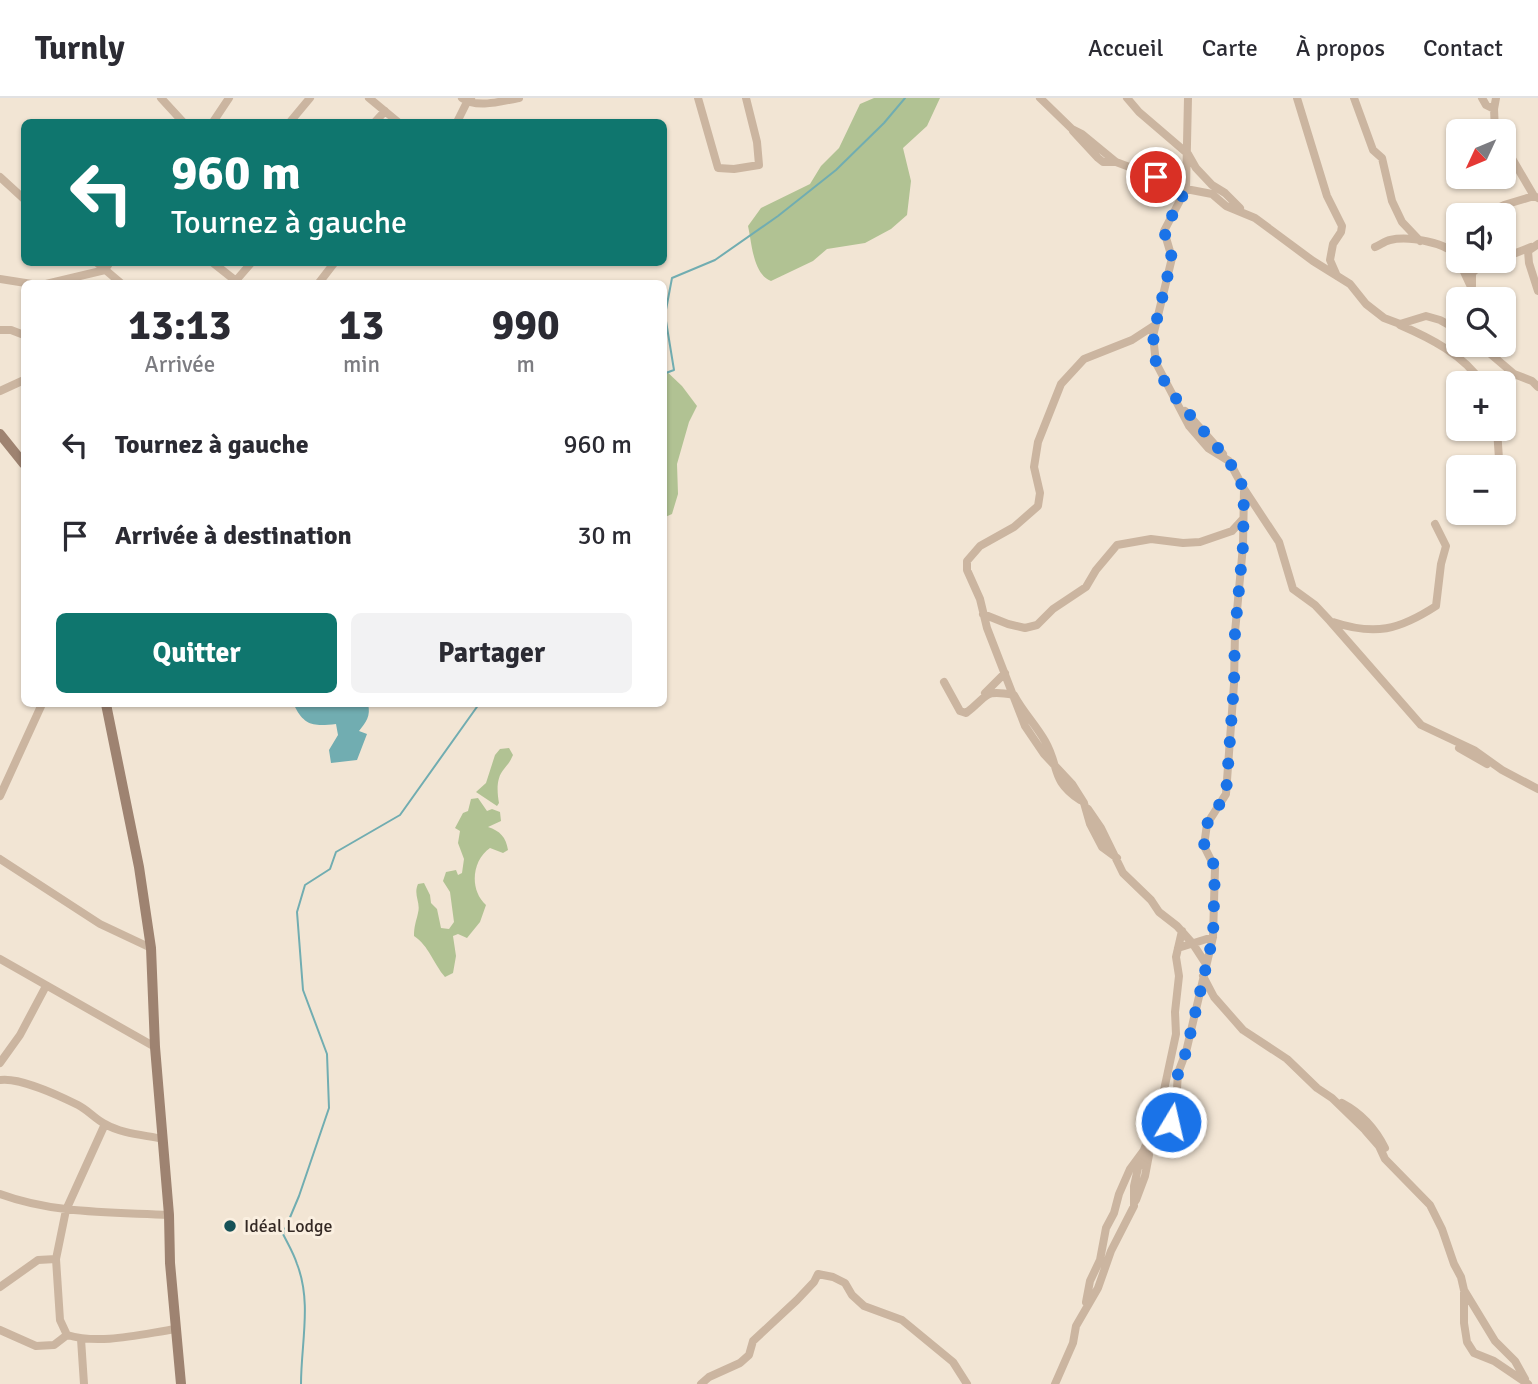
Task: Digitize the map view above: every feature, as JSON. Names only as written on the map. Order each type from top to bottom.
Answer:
[{"type":"main road","points":[[0,434],[21,460]]},
{"type":"main road","points":[[107,707],[139,867],[151,948],[155,1047],[181,1384]]},
{"type":"street","points":[[161,98],[180,119]]},
{"type":"street","points":[[215,119],[229,98]]},
{"type":"street","points":[[369,98],[394,119]]},
{"type":"street","points":[[458,119],[467,99],[484,104],[519,98]]},
{"type":"street","points":[[698,98],[718,168],[734,169],[759,164],[757,142],[746,98]]},
{"type":"street","points":[[1040,98],[1072,129],[1116,162],[1156,177],[1180,192],[1186,189],[1212,194],[1226,206],[1255,218]]},
{"type":"street","points":[[1127,98],[1139,112],[1188,154],[1212,186],[1225,193],[1236,205],[1350,284],[1366,304],[1384,318],[1431,339],[1468,364],[1473,371]]},
{"type":"street","points":[[1188,98],[1186,189],[1164,231],[1172,258],[1153,335],[1156,363],[1168,389],[1189,426],[1208,447],[1229,461],[1279,542],[1293,589],[1315,605],[1421,725],[1474,750],[1538,789]]},
{"type":"street","points":[[1297,98],[1327,196],[1342,226],[1333,244],[1331,260],[1337,276]]},
{"type":"street","points":[[1354,98],[1373,150],[1382,158],[1392,201],[1402,222],[1420,241]]},
{"type":"street","points":[[1482,98],[1486,105],[1494,109]]},
{"type":"street","points":[[1494,119],[1496,98]]},
{"type":"street","points":[[292,119],[308,99]]},
{"type":"street","points":[[377,119],[384,111]]},
{"type":"street","points":[[1512,203],[1536,197],[1516,164]]},
{"type":"street","points":[[0,177],[21,196]]},
{"type":"street","points":[[1376,247],[1389,240],[1420,241],[1446,246]]},
{"type":"street","points":[[1516,252],[1536,244]]},
{"type":"street","points":[[1536,244],[1528,251],[1538,291]]},
{"type":"street","points":[[60,280],[108,266],[119,280]]},
{"type":"street","points":[[217,266],[233,280]]},
{"type":"street","points":[[237,280],[249,266]]},
{"type":"street","points":[[1472,273],[1472,287]]},
{"type":"street","points":[[0,279],[21,282]]},
{"type":"street","points":[[1400,324],[1426,316],[1446,323]]},
{"type":"street","points":[[1155,325],[1132,340],[1084,359],[1061,384],[1038,442],[1034,467],[1040,493],[1038,506],[1014,527],[980,546],[967,561],[967,570],[1014,695],[1047,743],[1057,778],[1068,792],[1084,803],[1101,828],[1123,873],[1182,931],[1206,964]]},
{"type":"street","points":[[0,330],[21,334]]},
{"type":"street","points":[[1494,357],[1514,374],[1532,381],[1538,387]]},
{"type":"street","points":[[0,391],[21,381]]},
{"type":"street","points":[[1055,1384],[1069,1354],[1076,1326],[1098,1288],[1111,1251],[1134,1206],[1138,1168],[1171,1122],[1176,1104],[1178,1073],[1186,1052],[1213,937],[1215,867],[1204,846],[1207,824],[1226,794],[1244,489]]},
{"type":"street","points":[[983,614],[1026,628],[1037,625],[1053,609],[1086,587],[1117,545],[1151,540],[1200,542],[1233,531],[1243,518]]},
{"type":"street","points":[[1330,621],[1373,631],[1415,619],[1437,606],[1446,546],[1436,524]]},
{"type":"street","points":[[944,682],[960,711],[966,713],[1005,673]]},
{"type":"street","points":[[983,696],[995,692],[1014,695]]},
{"type":"street","points":[[0,796],[41,707]]},
{"type":"street","points":[[0,859],[100,924],[151,948]]},
{"type":"street","points":[[1084,1308],[1090,1281],[1100,1260],[1107,1228],[1119,1194],[1130,1169],[1144,1150],[1152,1126],[1150,1105],[1164,1091],[1176,1034],[1175,1012],[1179,976],[1176,957],[1182,931]]},
{"type":"street","points":[[1178,948],[1213,937]]},
{"type":"street","points":[[0,959],[155,1047]]},
{"type":"street","points":[[1203,975],[1214,997],[1243,1030],[1287,1059],[1317,1088],[1361,1113],[1445,1237],[1464,1290],[1494,1341],[1515,1361],[1528,1384]]},
{"type":"street","points":[[0,1063],[20,1035],[46,986]]},
{"type":"street","points":[[0,1080],[7,1079],[35,1087],[79,1105],[105,1124],[163,1139]]},
{"type":"street","points":[[105,1124],[66,1210],[56,1258],[60,1320],[67,1335],[80,1339],[176,1329]]},
{"type":"street","points":[[0,1194],[66,1210],[169,1215]]},
{"type":"street","points":[[0,1287],[38,1260],[56,1258]]},
{"type":"street","points":[[701,1384],[750,1355],[753,1341],[797,1300],[818,1274],[845,1283],[852,1295],[864,1306],[902,1320],[953,1362],[967,1384]]},
{"type":"street","points":[[1464,1290],[1467,1342],[1474,1353],[1494,1361],[1528,1384]]},
{"type":"street","points":[[0,1330],[36,1346],[54,1345],[67,1335]]},
{"type":"street","points":[[80,1339],[85,1384]]},
{"type":"green space","points":[[874,98],[940,98],[927,126],[903,148],[911,181],[907,215],[891,229],[865,243],[827,249],[813,261],[771,281],[760,272],[757,265],[748,226],[761,208],[810,184],[821,166],[839,148],[860,104]]},
{"type":"green space","points":[[667,372],[697,406],[689,422],[677,464],[678,494],[672,514],[667,516]]},
{"type":"green space","points":[[509,748],[513,755],[498,781],[497,806],[476,792],[486,783],[495,755],[500,749]]},
{"type":"green space","points":[[478,798],[487,811],[492,809],[500,812],[501,821],[488,827],[502,835],[508,850],[503,853],[490,848],[479,860],[475,884],[486,905],[480,922],[467,938],[458,934],[453,936],[456,956],[453,973],[445,977],[414,936],[419,909],[417,888],[418,884],[424,883],[431,903],[437,909],[441,928],[449,929],[454,922],[450,892],[443,881],[446,872],[456,870],[458,875],[462,873],[464,859],[458,843],[460,831],[455,828],[463,813],[468,811],[471,799]]},
{"type":"water","points":[[295,707],[369,707],[366,722],[359,731],[367,734],[357,760],[331,763],[329,750],[338,735],[336,724],[312,724],[299,714]]},
{"type":"waterway","points":[[667,304],[672,278],[715,260],[778,216],[836,170],[884,123],[905,98]]},
{"type":"waterway","points":[[667,327],[674,370],[667,373]]},
{"type":"waterway","points":[[301,1384],[304,1293],[296,1260],[283,1234],[329,1108],[327,1054],[303,990],[297,912],[305,885],[330,869],[336,852],[400,815],[477,707]]},
{"type":"place","name":"Idéal Lodge","points":[[230,1226]]},
{"type":"route","points":[[1156,177],[1180,192],[1186,189],[1164,231],[1172,258],[1153,335],[1156,363],[1168,389],[1229,461],[1244,489],[1243,546],[1226,794],[1207,824],[1204,846],[1215,867],[1213,937],[1186,1052],[1178,1073],[1176,1104],[1171,1122]]}]
